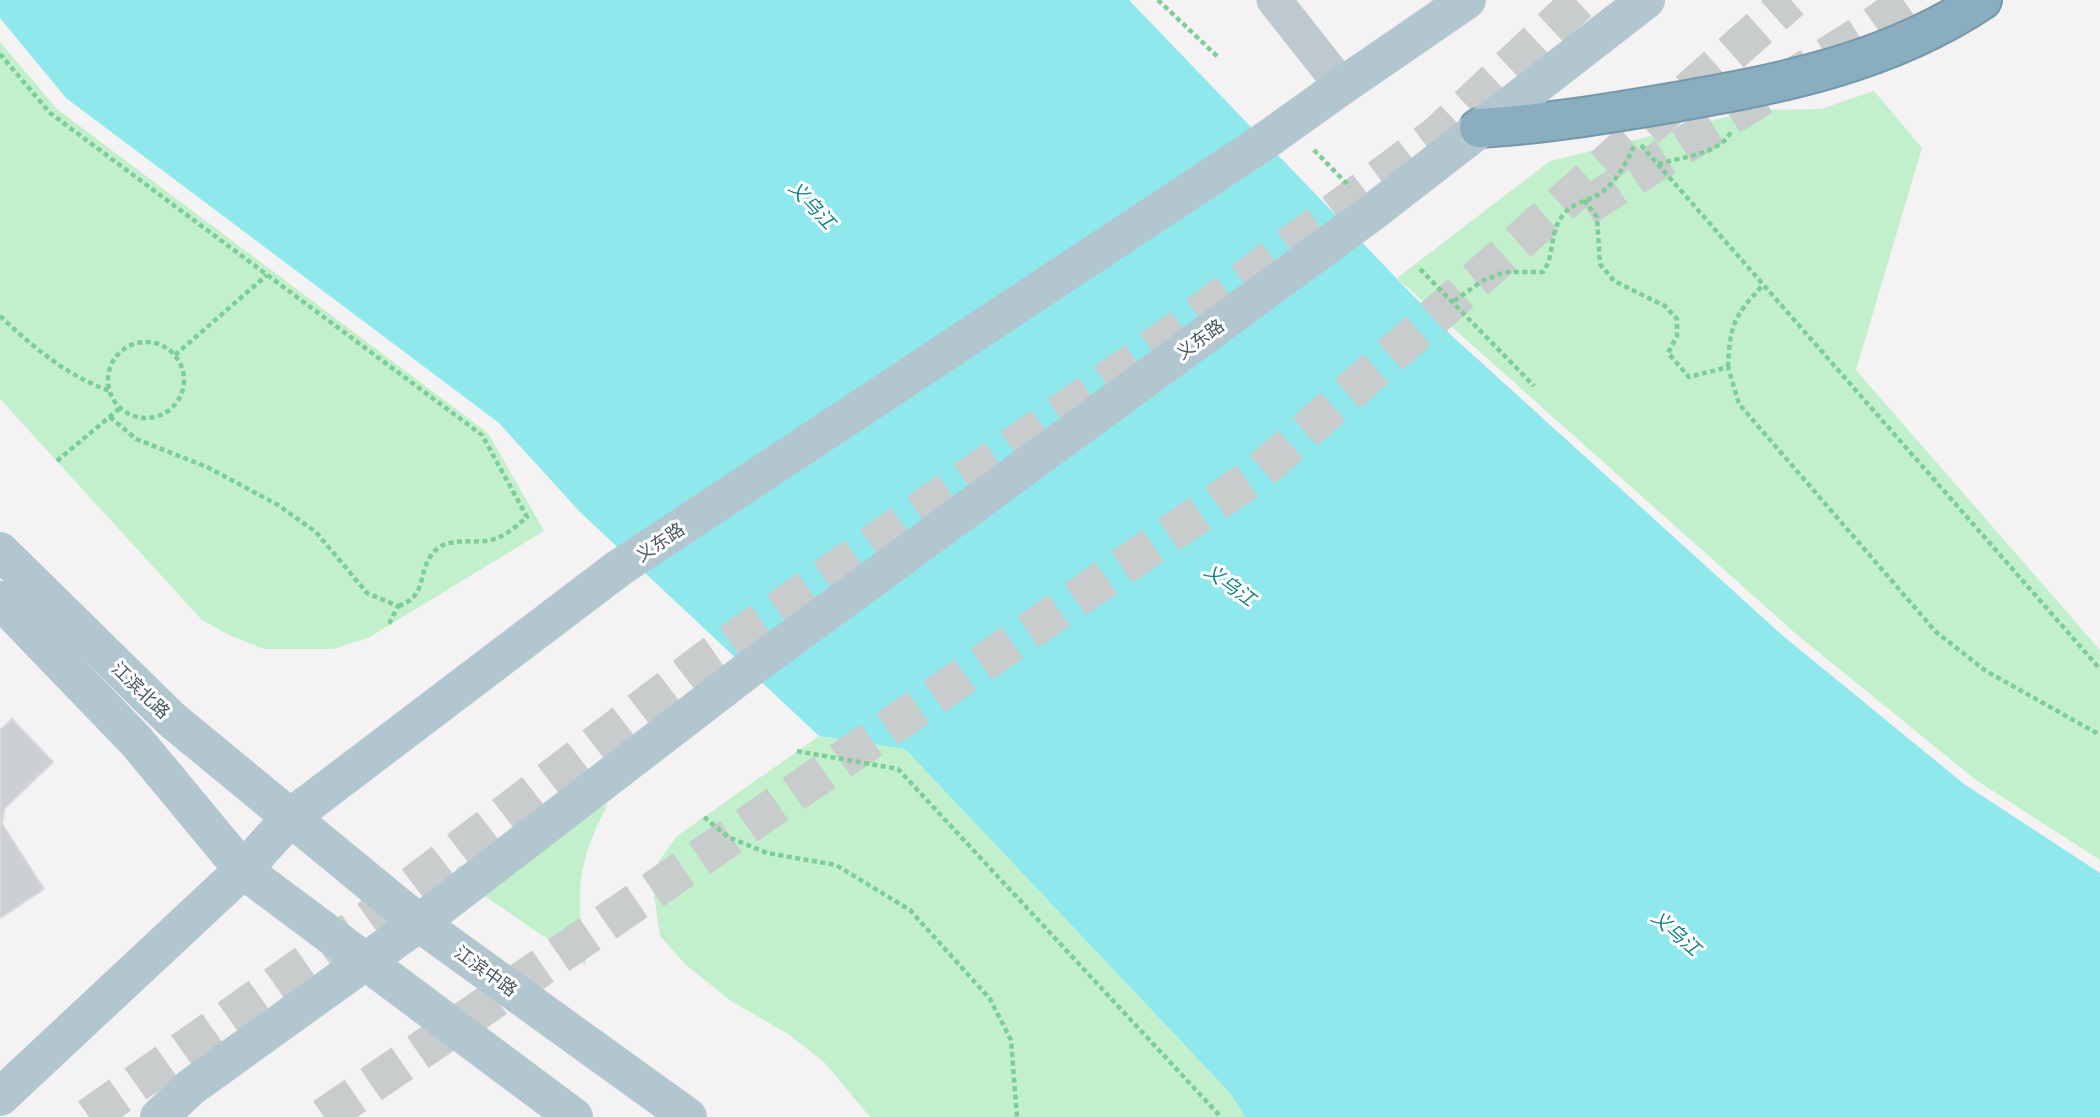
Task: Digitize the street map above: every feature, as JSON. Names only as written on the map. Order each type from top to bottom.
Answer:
[{"type":"highway","points":[[1479,128],[1547,124],[1768,86],[1873,57],[1950,22],[1982,0]]},
{"type":"main road","name":"义东路","points":[[0,1097],[243,870],[292,816],[620,568],[1242,156],[1467,0]]},
{"type":"main road","name":"义东路","points":[[159,1117],[191,1087],[419,923],[1362,201],[1479,128],[1646,0]]},
{"type":"main road","name":"江滨北路","points":[[0,551],[171,719],[292,816]]},
{"type":"main road","points":[[0,600],[137,742],[243,870],[574,1117]]},
{"type":"main road","name":"江滨中路","points":[[292,816],[419,923],[688,1117]]},
{"type":"street","points":[[1274,0],[1342,86]]},
{"type":"path","points":[[1158,0],[1219,58]]},
{"type":"path","points":[[0,54],[50,113],[482,435],[527,517],[502,537],[441,546],[429,557],[419,592],[413,602],[398,606],[367,593],[316,532],[278,505],[207,467],[136,439],[110,417]]},
{"type":"path","points":[[1658,164],[1713,151],[1730,136],[1735,118]]},
{"type":"path","points":[[1454,300],[1482,281],[1505,272],[1542,272],[1550,261],[1554,231],[1563,214],[1600,193],[1622,171],[1637,140],[2100,669]]},
{"type":"path","points":[[1310,146],[1362,201]]},
{"type":"path","points":[[1584,200],[1597,217],[1600,264],[1614,281],[1665,306],[1677,319],[1677,336],[1668,353],[1689,377],[1728,367]]},
{"type":"path","points":[[1420,268],[1454,300],[1534,386]]},
{"type":"path","points":[[175,355],[267,275]]},
{"type":"path","points":[[1764,285],[1741,309],[1729,333],[1728,367],[1739,404],[1936,632],[1986,671],[2100,735]]},
{"type":"path","points":[[0,316],[56,364],[110,391]]},
{"type":"path","points":[[156,343],[175,355],[183,369],[184,383],[174,405],[154,418],[141,418],[120,408],[110,391],[108,375],[120,352],[131,345],[156,343]]},
{"type":"path","points":[[57,461],[120,408]]},
{"type":"path","points":[[388,625],[398,606]]},
{"type":"path","points":[[797,751],[898,769],[1221,1117]]},
{"type":"path","points":[[704,817],[728,837],[767,853],[836,864],[910,910],[990,999],[1011,1040],[1017,1117]]},
{"type":"green space","points":[[0,42],[57,109],[488,433],[544,531],[368,638],[333,649],[264,649],[231,636],[202,620],[0,399]]},
{"type":"green space","points":[[1874,91],[1922,148],[1856,370],[2100,650],[2100,860],[1976,780],[1795,633],[1397,278],[1550,161],[1754,110],[1821,109]]},
{"type":"green space","points":[[819,736],[905,749],[1230,1093],[1245,1117],[870,1117],[824,1062],[788,1034],[731,1001],[686,965],[660,936],[654,895],[659,861],[677,836]]},
{"type":"green space","points":[[608,804],[589,846],[581,882],[581,920],[586,965],[455,876],[457,867]]},
{"type":"water","name":"义乌江","points":[[0,0],[1129,0],[1451,335],[1782,635],[1964,784],[2100,873],[2100,1117],[1245,1117],[1230,1093],[905,749],[819,736],[580,512],[499,423],[66,98],[0,18]]},
{"type":"building","points":[[12,719],[53,762],[4,809],[2,824],[44,889],[0,918],[0,730]]},
{"type":"tunnel","points":[[89,1117],[370,918],[704,661],[1141,357],[1437,135],[1581,0]]},
{"type":"tunnel","points":[[324,1117],[1257,474],[1791,0]]},
{"type":"tunnel","points":[[1585,207],[1862,34],[1910,0]]}]
